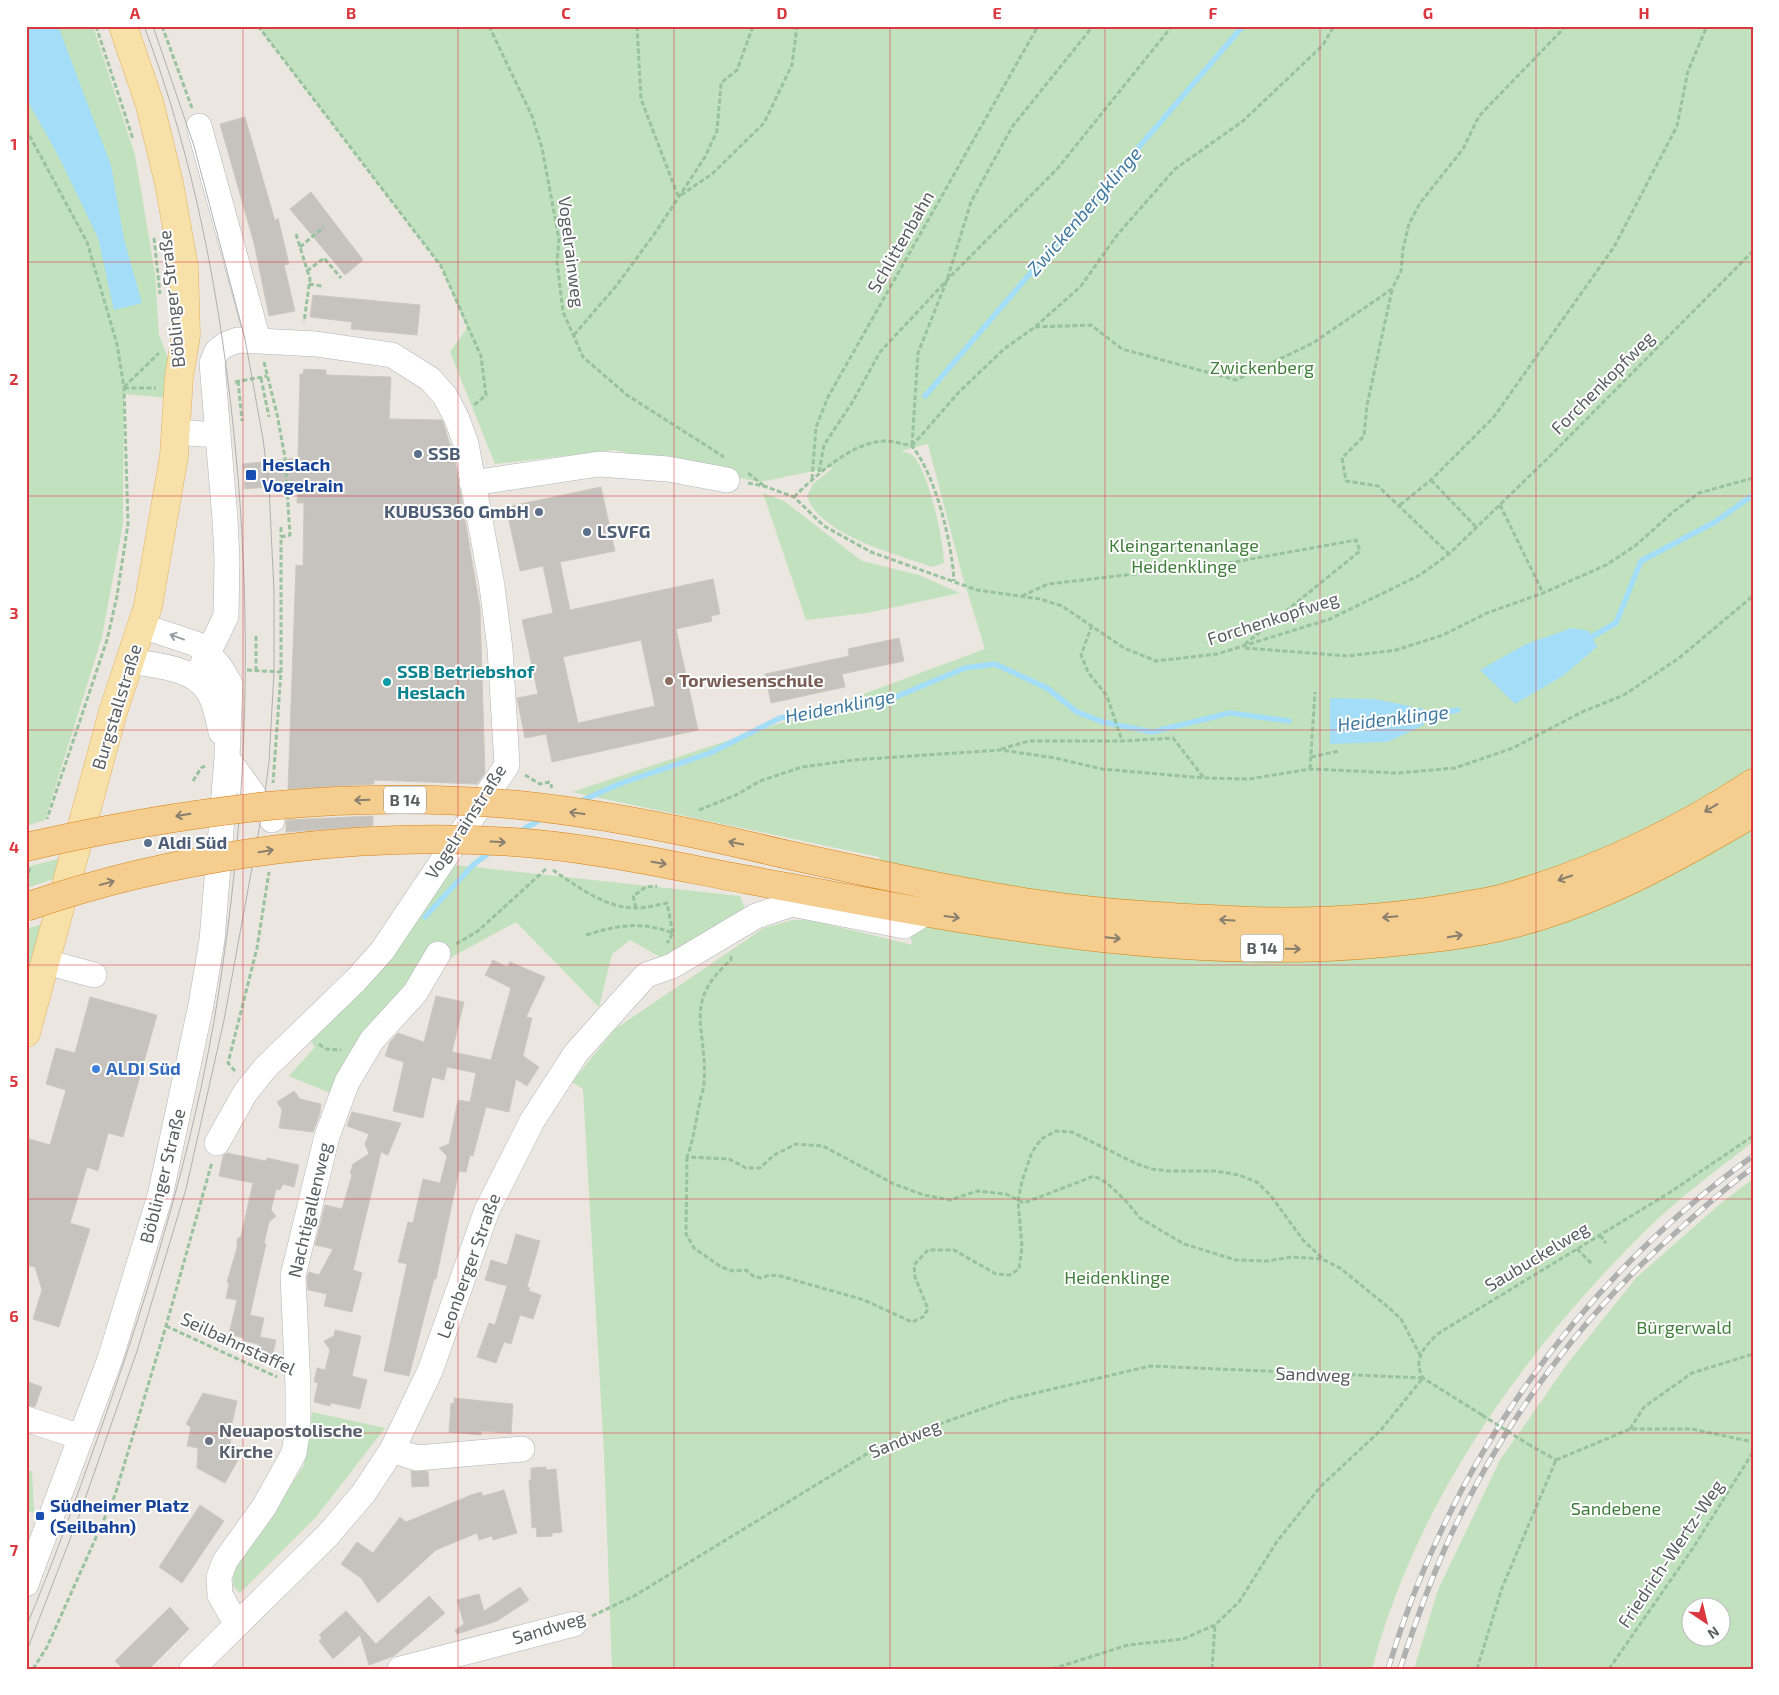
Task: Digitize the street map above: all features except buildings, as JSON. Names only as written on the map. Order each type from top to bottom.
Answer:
[{"type":"highway","name":"B 14","points":[[34,846],[102,829],[184,814],[281,803],[369,799],[446,800],[529,807],[608,817],[927,886],[1033,904],[1131,914],[1209,919],[1300,922],[1349,921],[1405,916],[1505,898],[1570,876],[1648,843],[1691,821],[1753,783]]},
{"type":"highway","name":"B 14","points":[[26,907],[134,876],[196,862],[279,849],[371,842],[447,841],[538,844],[619,856],[925,913],[1089,936],[1245,948],[1335,948],[1452,937],[1513,924],[1580,902],[1659,866],[1753,813]]},
{"type":"main road","name":"Böblinger Straße","points":[[109,26],[137,108],[165,229],[173,336],[179,377]]},
{"type":"main road","name":"Böblinger Straße","points":[[123,26],[136,60],[162,149],[181,251],[186,301],[186,335],[179,377]]},
{"type":"main road","name":"Burgstallstraße","points":[[26,1033],[113,712],[142,626],[165,520],[176,432],[179,377]]},
{"type":"street","points":[[199,126],[258,340]]},
{"type":"street","name":"Böblinger Straße","points":[[227,755],[214,704],[208,691],[196,678],[226,616],[227,559],[212,363],[217,351],[225,345],[238,340],[258,340]]},
{"type":"street","name":"Vogelrainstraße","points":[[217,1143],[245,1093],[265,1068],[356,980],[382,951],[507,765],[498,631],[492,586],[466,444],[457,419],[445,396],[430,379],[392,355],[302,343],[258,340]]},
{"type":"street","points":[[176,432],[217,435]]},
{"type":"street","points":[[472,484],[599,464],[668,469],[734,470]]},
{"type":"street","name":"Böblinger Straße","points":[[26,1584],[33,1547],[81,1437],[110,1358],[160,1196],[177,1124],[212,940],[227,755],[230,684],[208,654],[196,644],[142,626]]},
{"type":"street","points":[[130,661],[184,673],[196,678]]},
{"type":"street","points":[[227,755],[272,820]]},
{"type":"street","name":"Leonberger Straße","points":[[192,1669],[236,1623],[327,1536],[363,1494],[392,1450],[430,1371],[487,1210],[532,1121],[576,1053],[646,975],[668,956],[727,932],[756,916],[792,904],[904,926],[925,913]]},
{"type":"street","name":"Nachtigallenweg","points":[[236,1623],[220,1595],[219,1577],[225,1562],[264,1507],[294,1453],[298,1428],[298,1387],[293,1276],[327,1136],[347,1082],[367,1049],[415,992],[438,954]]},
{"type":"street","points":[[46,962],[94,975]]},
{"type":"street","points":[[26,1419],[81,1437]]},
{"type":"street","points":[[392,1450],[417,1458],[522,1449]]},
{"type":"street","name":"Sandweg","points":[[400,1669],[574,1624]]},
{"type":"path","points":[[96,26],[136,148]]},
{"type":"path","points":[[162,26],[199,126]]},
{"type":"path","points":[[258,26],[441,266],[481,356],[486,395],[457,419]]},
{"type":"path","name":"Vogelrainweg","points":[[489,26],[532,116],[542,148],[559,239],[557,262],[563,312],[583,357],[627,394],[734,470],[764,486]]},
{"type":"path","points":[[637,26],[641,99],[678,196]]},
{"type":"path","points":[[574,335],[617,285],[709,148],[716,131],[721,83],[737,70],[752,26]]},
{"type":"path","points":[[678,196],[712,174],[764,123],[792,66],[797,26]]},
{"type":"path","name":"Schlittenbahn","points":[[812,479],[816,427],[828,397],[1038,26]]},
{"type":"path","points":[[954,581],[952,552],[938,503],[922,459],[912,446],[918,354],[947,280],[965,218],[986,173],[1012,127],[1093,26]]},
{"type":"path","points":[[819,472],[824,445],[853,401],[880,352],[947,280],[1058,168],[1172,26]]},
{"type":"path","points":[[912,446],[964,386],[1004,349],[1035,327],[1081,286],[1116,235],[1175,169],[1243,121],[1324,45],[1334,26]]},
{"type":"path","points":[[1449,554],[1378,486],[1346,481],[1342,458],[1364,436],[1367,404],[1392,289],[1402,271],[1403,248],[1409,224],[1416,210],[1463,149],[1479,116],[1566,26]]},
{"type":"path","points":[[1400,505],[1431,480],[1493,418],[1614,247],[1677,126],[1688,71],[1707,26]]},
{"type":"path","points":[[26,129],[87,242],[117,344],[124,388],[128,524],[117,596],[107,640],[34,846],[26,880]]},
{"type":"path","points":[[300,247],[324,227]]},
{"type":"path","points":[[153,233],[161,299]]},
{"type":"path","points":[[296,234],[309,284],[302,343]]},
{"type":"path","name":"Forchenkopfweg","points":[[794,497],[824,526],[846,540],[871,552],[977,590],[1040,599],[1062,606],[1124,648],[1156,661],[1217,654],[1330,619],[1420,575],[1449,554],[1753,251]]},
{"type":"path","points":[[307,271],[324,258],[341,278]]},
{"type":"path","points":[[309,284],[322,286]]},
{"type":"path","points":[[1035,327],[1091,325],[1122,349],[1236,380],[1313,344],[1392,289]]},
{"type":"path","points":[[258,340],[278,414],[287,476],[290,535],[281,537]]},
{"type":"path","points":[[124,388],[162,349]]},
{"type":"path","points":[[214,390],[238,382],[267,376]]},
{"type":"path","points":[[261,378],[269,417]]},
{"type":"path","points":[[238,382],[242,421]]},
{"type":"path","points":[[734,470],[764,486],[794,497],[819,472],[858,448],[884,441],[912,446]]},
{"type":"path","points":[[1242,647],[1348,656],[1396,650],[1443,635],[1488,613],[1543,593],[1606,565],[1635,546],[1673,512],[1699,493],[1753,478]]},
{"type":"path","points":[[1431,480],[1477,528]]},
{"type":"path","points":[[1500,505],[1543,593]]},
{"type":"path","points":[[272,820],[281,672],[281,527]]},
{"type":"path","points":[[1022,596],[1048,584],[1229,563],[1356,540],[1360,551],[1242,647]]},
{"type":"path","points":[[1204,778],[1173,738],[1122,741],[1029,741],[1001,750],[1055,758],[1102,769],[1204,778],[1249,778],[1310,769],[1398,773],[1455,768],[1513,748],[1582,712],[1624,695],[1679,658],[1753,596]]},
{"type":"path","points":[[1092,625],[1081,655],[1088,672],[1107,696],[1122,741]]},
{"type":"path","points":[[256,634],[256,671]]},
{"type":"path","points":[[1310,769],[1315,692]]},
{"type":"path","points":[[1311,758],[1339,751]]},
{"type":"path","points":[[540,784],[550,782]]},
{"type":"path","points":[[245,1093],[242,1078],[228,1063],[257,948],[268,890],[269,864]]},
{"type":"path","points":[[549,867],[578,887],[614,904],[636,908],[667,903],[673,933],[668,956]]},
{"type":"path","points":[[636,908],[633,896],[646,887],[656,887]]},
{"type":"path","points":[[586,935],[616,926],[656,926],[673,933]]},
{"type":"path","points":[[727,932],[732,943],[731,960],[715,974],[705,992],[700,1009],[699,1027],[704,1044],[704,1085],[687,1157],[686,1234],[694,1248],[721,1267],[733,1271],[746,1270],[753,1276],[761,1278],[770,1275],[800,1280],[864,1300],[912,1322],[923,1317],[928,1309],[915,1277],[914,1264],[928,1250],[954,1250],[996,1274],[1010,1275],[1019,1269],[1022,1247],[1018,1201],[1032,1152],[1041,1139],[1056,1131],[1072,1132],[1137,1164],[1152,1169],[1216,1171],[1239,1174],[1257,1182],[1271,1196],[1303,1240],[1322,1259],[1340,1268],[1401,1319],[1420,1355],[1419,1372],[1423,1378],[1556,1460]]},
{"type":"path","points":[[314,1039],[326,1049],[367,1049]]},
{"type":"path","name":"Saubuckelweg","points":[[1420,1355],[1427,1344],[1439,1333],[1669,1193],[1753,1136]]},
{"type":"path","points":[[33,1669],[47,1647],[116,1495],[217,1143]]},
{"type":"path","points":[[687,1157],[729,1160],[746,1168],[760,1168],[774,1155],[796,1144],[823,1146],[894,1184],[924,1195],[950,1200],[977,1191],[1006,1194],[1024,1203],[1074,1182],[1094,1176],[1119,1194],[1140,1218],[1184,1244],[1236,1260],[1267,1262],[1292,1257],[1322,1259]]},
{"type":"path","points":[[1600,1235],[1606,1243]]},
{"type":"path","points":[[1577,1249],[1593,1265]]},
{"type":"path","name":"Seilbahnstaffel","points":[[166,1326],[298,1387]]},
{"type":"path","points":[[1630,1429],[1644,1407],[1692,1373],[1753,1354]]},
{"type":"path","name":"Sandweg","points":[[574,1624],[634,1596],[883,1444],[1010,1399],[1150,1366],[1423,1378]]},
{"type":"path","points":[[1052,1669],[1128,1645],[1183,1639],[1214,1625],[1239,1602],[1276,1543],[1320,1487],[1380,1431],[1423,1378]]},
{"type":"path","points":[[1476,1669],[1502,1588],[1556,1460],[1630,1429],[1692,1429],[1753,1442]]},
{"type":"path","name":"Friedrich-Wertz-Weg","points":[[1609,1669],[1693,1548],[1753,1452]]},
{"type":"path","points":[[1212,1669],[1214,1625]]},
{"type":"green space","points":[[26,26],[93,26],[135,155],[155,274],[159,335],[167,355],[167,398],[124,394],[123,524],[102,637],[45,820],[26,826]]},
{"type":"green space","points":[[258,26],[1753,26],[1753,1142],[1648,1228],[1559,1324],[1518,1376],[1480,1431],[1446,1488],[1416,1546],[1391,1607],[1372,1669],[612,1669],[604,1453],[583,1089],[572,1082],[615,1029],[764,928],[792,920],[809,920],[913,945],[879,857],[572,792],[820,710],[985,649],[963,578],[928,444],[901,451],[912,455],[918,463],[924,474],[934,506],[944,563],[933,567],[861,542],[827,522],[814,510],[807,496],[813,484],[834,467],[759,482],[614,450],[495,464],[450,352],[467,328],[441,266]]},
{"type":"green space","points":[[763,493],[784,501],[862,561],[919,575],[960,593],[867,613],[806,620]]},
{"type":"green space","points":[[62,858],[57,878],[26,888],[26,867]]},
{"type":"green space","points":[[446,864],[740,896],[746,911],[664,959],[630,940],[612,954],[599,1007],[516,922],[410,980],[330,1093],[289,1076],[315,1047],[307,1036]]},
{"type":"green space","points":[[45,923],[26,990],[26,929]]},
{"type":"green space","name":"Sandebene","points":[[1753,1179],[1753,1669],[1414,1669],[1438,1590],[1500,1460],[1568,1363],[1636,1278],[1721,1203]]},
{"type":"green space","points":[[312,1412],[385,1428],[316,1517],[240,1593],[233,1586],[233,1568],[267,1523],[304,1465]]},
{"type":"green space","points":[[26,1471],[32,1471],[34,1513],[26,1510]]},
{"type":"water","points":[[26,26],[58,26],[111,165],[124,239],[142,303],[114,310],[98,238],[59,157],[26,98]]},
{"type":"water","points":[[1572,628],[1589,631],[1597,647],[1563,676],[1515,704],[1480,670],[1526,644]]},
{"type":"water","points":[[1330,698],[1375,699],[1424,709],[1424,725],[1387,742],[1330,744]]},
{"type":"waterway","name":"Zwickenbergklinge","points":[[925,396],[1243,26]]},
{"type":"waterway","name":"Heidenklinge","points":[[1586,640],[1616,623],[1641,561],[1715,522],[1753,495]]},
{"type":"waterway","name":"Heidenklinge","points":[[579,802],[619,784],[710,753],[780,718],[886,701],[965,668],[995,664],[1047,688],[1077,712],[1103,722],[1152,732],[1230,713],[1289,721]]},
{"type":"waterway","name":"Heidenklinge","points":[[1418,717],[1458,710]]},
{"type":"waterway","name":"Heidenklinge","points":[[517,833],[543,818]]},
{"type":"waterway","name":"Heidenklinge","points":[[425,917],[473,865],[493,850]]},
{"type":"tram line","points":[[26,1627],[64,1531],[119,1376],[173,1202],[202,1083],[214,1023],[238,834],[245,704],[244,574],[235,444],[229,391],[214,285],[192,180],[178,128],[144,26]]},
{"type":"tram line","points":[[26,1653],[79,1516],[137,1351],[186,1189],[224,1020],[263,808],[269,762],[274,672],[274,592],[269,487],[263,439],[245,339],[194,146],[153,26]]},
{"type":"railway","points":[[1388,1669],[1414,1593],[1447,1520],[1485,1449],[1528,1382],[1577,1319],[1631,1260],[1690,1206],[1753,1156]]},
{"type":"railway","points":[[1400,1669],[1437,1568],[1472,1492],[1496,1449],[1551,1368],[1613,1293],[1647,1259],[1726,1189],[1753,1168]]},
{"type":"place","name":"SSB","points":[[418,454]]},
{"type":"place","name":"Heslach Vogelrain","points":[[251,475]]},
{"type":"place","name":"KUBUS360 GmbH","points":[[539,512]]},
{"type":"place","name":"LSVFG","points":[[587,532]]},
{"type":"place","name":"Torwiesenschule","points":[[669,681]]},
{"type":"place","name":"SSB Betriebshof Heslach","points":[[387,682]]},
{"type":"place","name":"Aldi Süd","points":[[148,843]]},
{"type":"place","name":"ALDI Süd","points":[[96,1069]]},
{"type":"place","name":"Neuapostolische Kirche","points":[[209,1441]]},
{"type":"place","name":"Südheimer Platz (Seilbahn)","points":[[40,1516]]},
{"type":"park label","name":"Zwickenberg","points":[[1262,368]]},
{"type":"park label","name":"Kleingartenanlage Heidenklinge","points":[[1184,556]]},
{"type":"park label","name":"Bürgerwald","points":[[1684,1328]]}]
